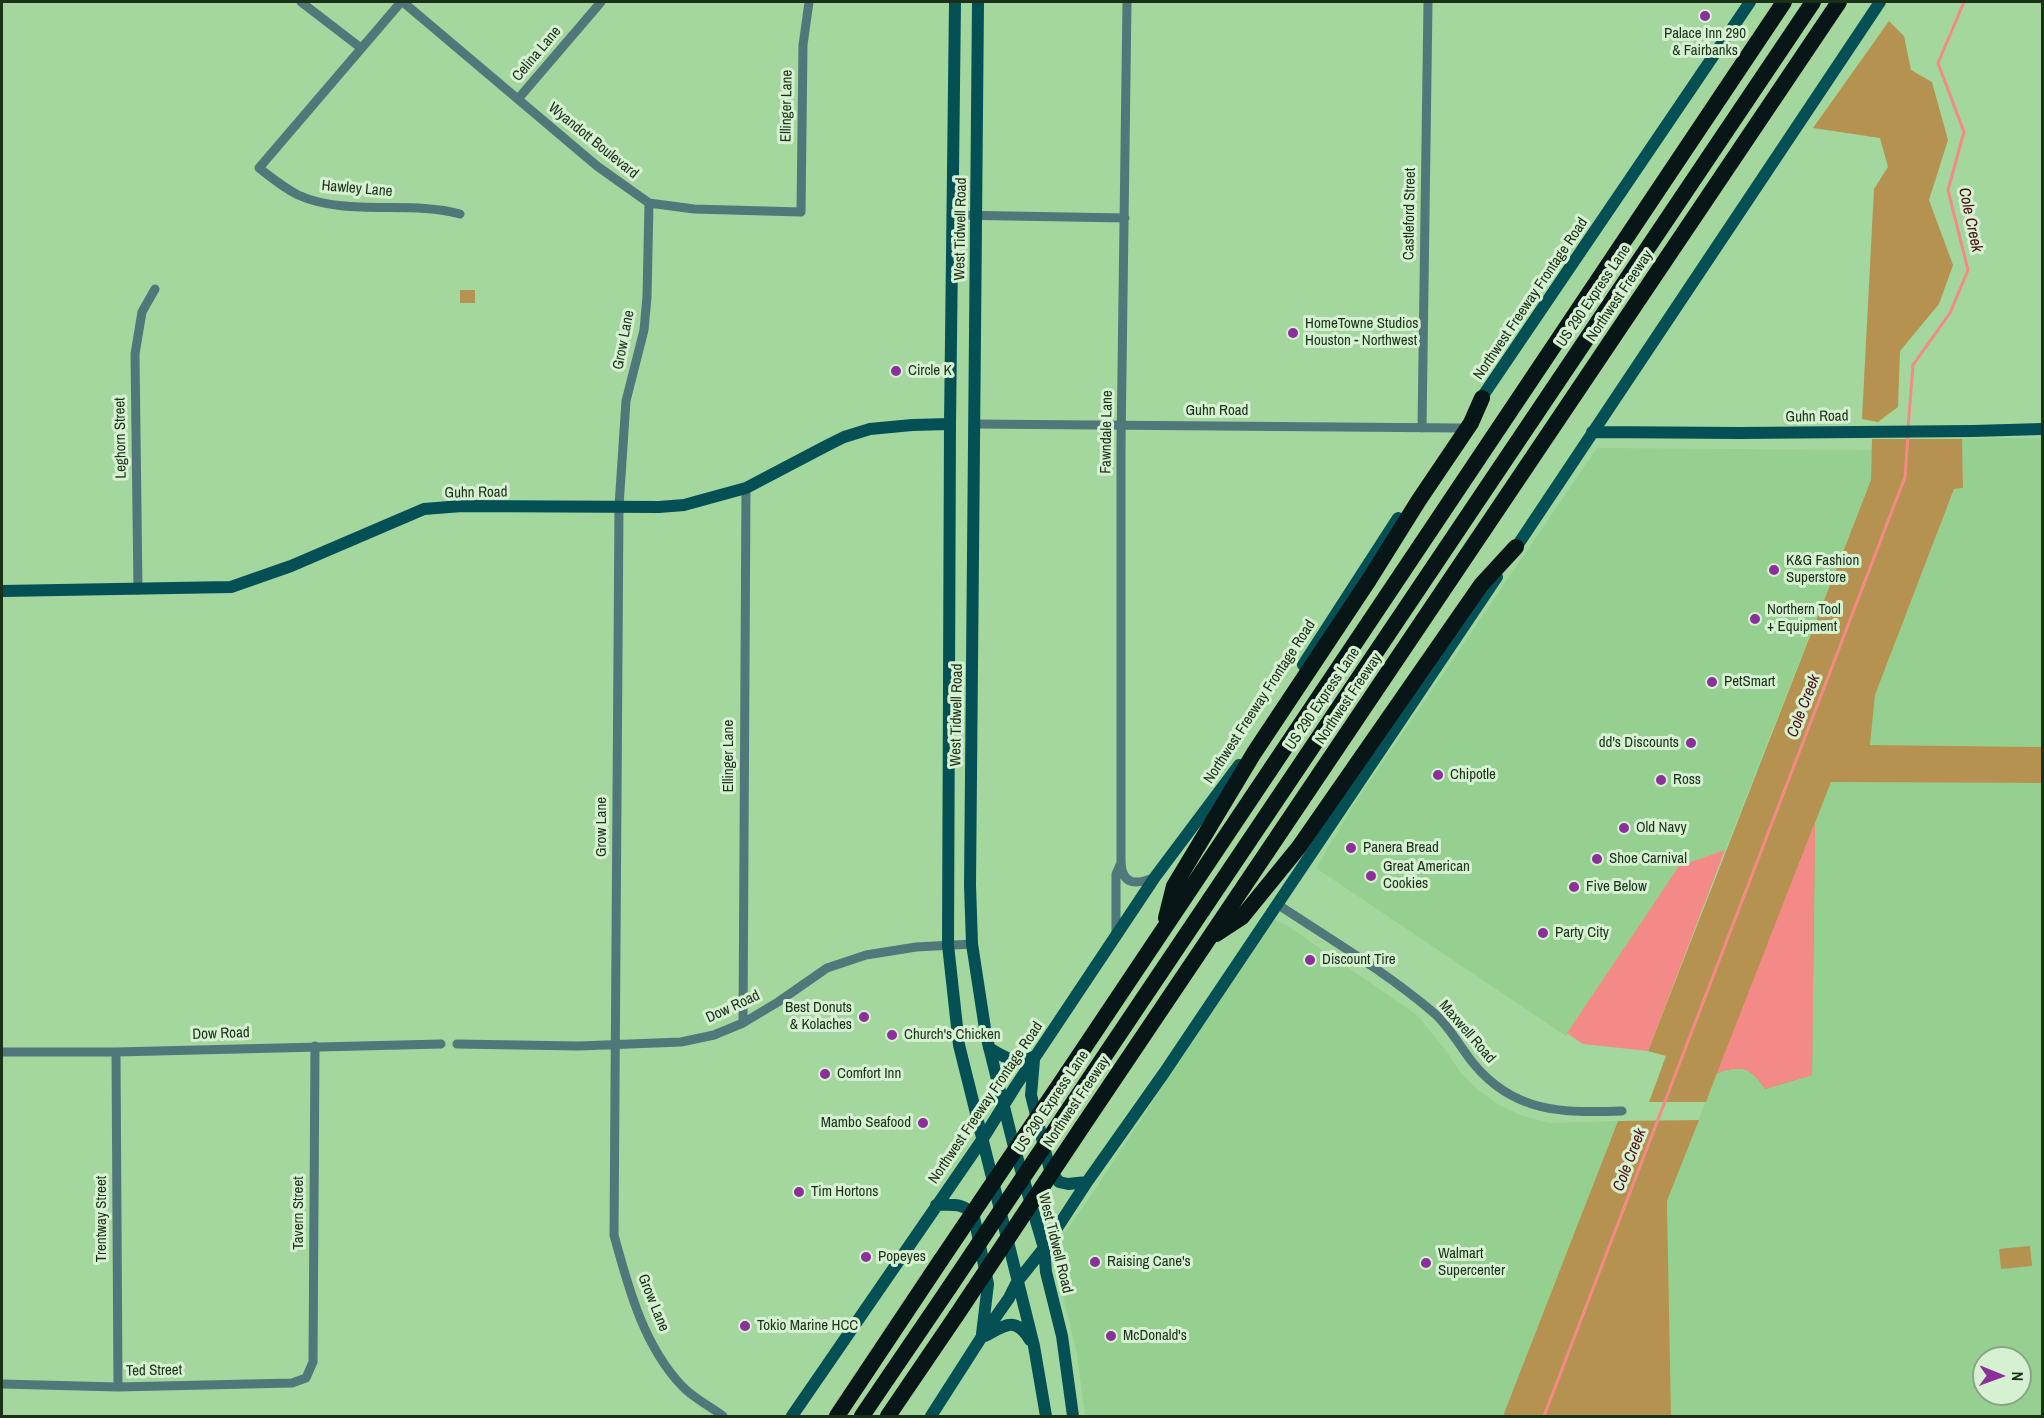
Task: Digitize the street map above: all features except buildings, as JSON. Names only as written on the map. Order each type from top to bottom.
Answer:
[{"type":"highway","name":"Northwest Freeway","points":[[837,1416],[1784,2]]},
{"type":"highway","name":"US 290 Express Lane","points":[[862,1416],[1813,2]]},
{"type":"highway","name":"Northwest Freeway","points":[[888,1416],[1839,2]]},
{"type":"highway","points":[[1163,931],[1174,886],[1254,753],[1471,423],[1482,398]]},
{"type":"highway","points":[[1210,938],[1242,917],[1299,847],[1481,585],[1516,547]]},
{"type":"main road","name":"West Tidwell Road","points":[[955,2],[950,424],[948,945],[958,1045],[1034,1346],[1046,1416]]},
{"type":"main road","name":"West Tidwell Road","points":[[978,2],[970,885],[972,944],[989,1048],[1044,1248],[1046,1272],[1062,1336],[1073,1416]]},
{"type":"main road","name":"Northwest Freeway Frontage Road","points":[[792,1416],[982,1140],[1035,1056],[1155,877],[1239,765],[1373,556],[1750,2]]},
{"type":"main road","points":[[931,1416],[981,1338],[1010,1298],[1017,1282],[1044,1248],[1087,1182],[1164,1073],[1448,652],[1592,432],[1880,2]]},
{"type":"main road","points":[[954,96],[977,95]]},
{"type":"main road","name":"Guhn Road","points":[[2,591],[231,587],[291,566],[424,510],[462,506],[659,507],[684,505],[746,488],[826,446],[870,429],[950,424]]},
{"type":"main road","name":"Guhn Road","points":[[1592,432],[1740,433],[2043,429]]},
{"type":"main road","points":[[950,598],[973,598]]},
{"type":"main road","points":[[949,774],[971,775]]},
{"type":"main road","points":[[989,1048],[1006,1059],[1025,1061],[1035,1056]]},
{"type":"main road","points":[[1035,1056],[1031,1095],[1050,1170],[1059,1182],[1068,1184],[1087,1182]]},
{"type":"main road","points":[[936,1205],[964,1206],[974,1217],[988,1284],[981,1338]]},
{"type":"main road","points":[[981,1338],[1012,1324],[1023,1329],[1034,1346]]},
{"type":"street","points":[[301,2],[360,48],[402,2]]},
{"type":"street","name":"Wyandott Boulevard","points":[[402,2],[597,166],[649,203],[694,209],[801,212]]},
{"type":"street","name":"Celina Lane","points":[[518,99],[601,2]]},
{"type":"street","name":"Ellinger Lane","points":[[801,212],[803,45],[809,2]]},
{"type":"street","name":"Fawndale Lane","points":[[1116,935],[1116,874],[1121,862],[1122,425],[1127,2]]},
{"type":"street","name":"Castleford Street","points":[[1422,428],[1428,2]]},
{"type":"street","name":"Hawley Lane","points":[[360,48],[259,168],[287,189],[314,200],[343,205],[432,208],[460,214]]},
{"type":"street","name":"Grow Lane","points":[[649,203],[645,319],[626,401],[619,506],[614,1235],[633,1301],[647,1333],[666,1365],[682,1387],[723,1416]]},
{"type":"street","points":[[953,215],[1125,218]]},
{"type":"street","name":"Leghorn Street","points":[[138,590],[135,354],[142,312],[155,289]]},
{"type":"street","name":"Guhn Road","points":[[974,424],[1460,428]]},
{"type":"street","name":"Ellinger Lane","points":[[743,1023],[746,488]]},
{"type":"street","points":[[1121,862],[1121,871],[1125,878],[1132,882],[1142,882],[1155,877]]},
{"type":"street","name":"Maxwell Road","points":[[1277,904],[1368,964],[1435,1014],[1473,1063],[1497,1088],[1530,1104],[1574,1113],[1622,1111]]},
{"type":"street","name":"Dow Road","points":[[457,1044],[579,1046],[681,1042],[714,1035],[743,1023],[827,968],[866,955],[916,947],[972,944]]},
{"type":"street","name":"Dow Road","points":[[2,1052],[116,1052],[441,1044]]},
{"type":"street","name":"Tavern Street","points":[[306,1378],[313,1362],[315,1046]]},
{"type":"street","name":"Trentway Street","points":[[116,1052],[118,1387]]},
{"type":"street","name":"Ted Street","points":[[2,1384],[118,1387],[292,1383],[306,1378]]},
{"type":"shaded area","points":[[1889,21],[1904,36],[1911,70],[1932,82],[1948,140],[1929,200],[1953,265],[1939,304],[1900,351],[1898,407],[1878,422],[1862,419],[1874,189],[1888,167],[1880,138],[1813,128]]},
{"type":"shaded area","points":[[460,290],[475,290],[475,303],[460,303]]},
{"type":"shaded area","points":[[2042,438],[2042,747],[1870,745],[1875,695],[1954,489],[1963,488],[1962,439]]},
{"type":"shaded area","points":[[1872,439],[1962,439],[1963,488],[1954,489],[1875,695],[1870,745],[2042,747],[2042,783],[1831,782],[1815,823],[1812,1075],[1765,1089],[1750,1072],[1739,1069],[1726,1070],[1717,1073],[1706,1102],[1649,1102],[1666,1056],[1648,1051],[1871,480]]},
{"type":"shaded area","points":[[1597,448],[1872,450],[1871,480],[1725,850],[1679,866],[1566,1036],[1316,868],[1353,806]]},
{"type":"shaded area","points":[[1831,782],[2042,783],[2042,1416],[1671,1416],[1667,1201],[1717,1073],[1732,1067],[1754,1073],[1812,1075],[1815,822]]},
{"type":"shaded area","points":[[1815,822],[1812,1075],[1765,1089],[1755,1076],[1745,1070],[1733,1069],[1717,1073]]},
{"type":"shaded area","points":[[1725,850],[1648,1051],[1583,1044],[1567,1033],[1679,866]]},
{"type":"shaded area","points":[[1273,919],[1288,926],[1417,1015],[1460,1072],[1477,1089],[1499,1105],[1523,1116],[1550,1123],[1618,1121],[1503,1416],[1085,1416],[1077,1354],[1057,1271],[1056,1255],[1063,1235]]},
{"type":"shaded area","points":[[1699,1120],[1667,1201],[1671,1416],[1503,1416],[1618,1121]]},
{"type":"shaded area","points":[[2030,1246],[2032,1266],[2001,1269],[1999,1249]]},
{"type":"waterway","name":"Cole Creek","points":[[1908,429],[1913,365],[1950,313],[1968,270],[1948,190],[1964,132],[1938,63],[1964,2]]},
{"type":"waterway","name":"Cole Creek","points":[[1544,1416],[1905,477],[1908,435]]},
{"type":"place","name":"Palace Inn 290 & Fairbanks","points":[[1705,16]]},
{"type":"place","name":"HomeTowne Studios Houston - Northwest","points":[[1293,333]]},
{"type":"place","name":"Circle K","points":[[896,371]]},
{"type":"place","name":"K&G Fashion Superstore","points":[[1774,570]]},
{"type":"place","name":"Northern Tool + Equipment","points":[[1755,619]]},
{"type":"place","name":"PetSmart","points":[[1712,682]]},
{"type":"place","name":"dd's Discounts","points":[[1691,743]]},
{"type":"place","name":"Chipotle","points":[[1438,775]]},
{"type":"place","name":"Ross","points":[[1661,780]]},
{"type":"place","name":"Old Navy","points":[[1624,828]]},
{"type":"place","name":"Panera Bread","points":[[1351,848]]},
{"type":"place","name":"Shoe Carnival","points":[[1597,859]]},
{"type":"place","name":"Great American Cookies","points":[[1371,876]]},
{"type":"place","name":"Five Below","points":[[1574,887]]},
{"type":"place","name":"Party City","points":[[1543,933]]},
{"type":"place","name":"Discount Tire","points":[[1310,960]]},
{"type":"place","name":"Best Donuts & Kolaches","points":[[864,1017]]},
{"type":"place","name":"Church's Chicken","points":[[892,1035]]},
{"type":"place","name":"Comfort Inn","points":[[825,1074]]},
{"type":"place","name":"Mambo Seafood","points":[[923,1123]]},
{"type":"place","name":"Tim Hortons","points":[[799,1192]]},
{"type":"place","name":"Popeyes","points":[[866,1257]]},
{"type":"place","name":"Raising Cane's","points":[[1095,1262]]},
{"type":"place","name":"Walmart Supercenter","points":[[1426,1263]]},
{"type":"place","name":"Tokio Marine HCC","points":[[745,1326]]},
{"type":"place","name":"McDonald's","points":[[1111,1336]]}]
